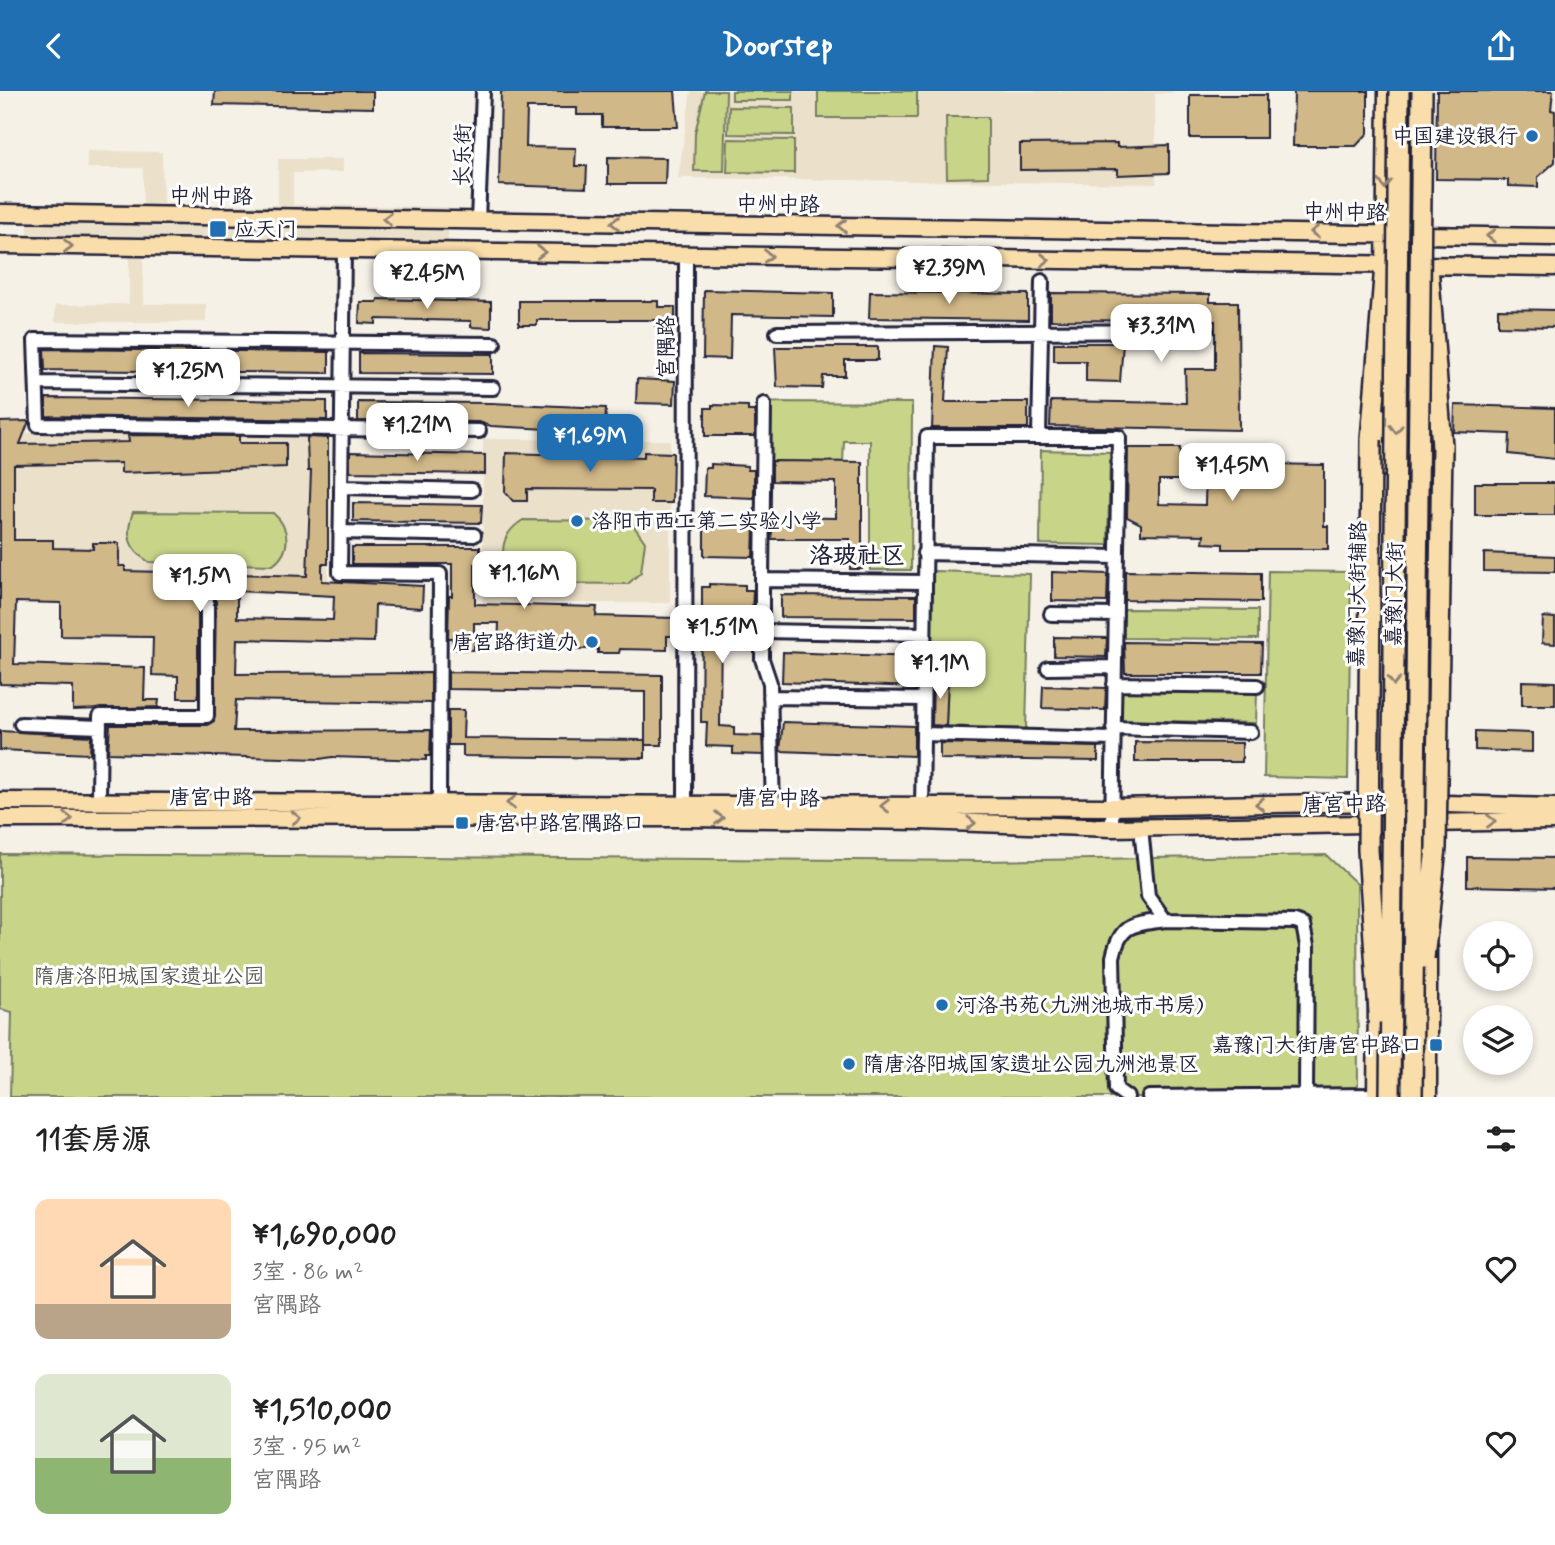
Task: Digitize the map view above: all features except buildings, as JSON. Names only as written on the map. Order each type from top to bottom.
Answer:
[{"type":"highway","name":"嘉豫门大街","points":[[1382,1096],[1399,91]]},
{"type":"highway","name":"嘉豫门大街","points":[[1412,1087],[1422,91]]},
{"type":"highway","points":[[1382,1096],[1368,850],[1371,440],[1385,265]]},
{"type":"highway","points":[[1412,1087],[1436,848],[1441,446],[1428,265]]},
{"type":"main road","name":"嘉豫门大街辅路","points":[[1382,1096],[1377,801],[1378,562],[1387,91]]},
{"type":"main road","points":[[1427,91],[1428,1097]]},
{"type":"main road","name":"中州中路","points":[[0,213],[1555,237]]},
{"type":"main road","points":[[0,245],[1555,267]]},
{"type":"main road","name":"唐宫中路","points":[[0,801],[99,799],[439,802],[685,811]]},
{"type":"main road","name":"唐宫中路","points":[[0,819],[685,811],[922,813],[1377,801],[1429,813],[1555,821]]},
{"type":"main road","name":"唐宫中路","points":[[922,813],[1141,828],[1378,825],[1429,813],[1555,807]]},
{"type":"street","name":"长乐街","points":[[478,221],[483,91]]},
{"type":"street","points":[[344,249],[340,573],[440,574],[439,802]]},
{"type":"street","name":"宫隅路","points":[[685,811],[686,254]]},
{"type":"street","points":[[1039,437],[1042,281]]},
{"type":"street","points":[[777,333],[1205,331]]},
{"type":"street","points":[[479,431],[38,425],[35,340],[494,344]]},
{"type":"street","points":[[37,383],[493,388]]},
{"type":"street","points":[[764,404],[762,659],[770,683],[773,812]]},
{"type":"street","points":[[922,813],[927,437],[1119,437],[1112,828]]},
{"type":"street","points":[[341,487],[472,490]]},
{"type":"street","points":[[341,532],[474,535]]},
{"type":"street","points":[[924,553],[1117,557]]},
{"type":"street","points":[[762,580],[924,582]]},
{"type":"street","points":[[99,799],[100,716],[207,716],[208,600]]},
{"type":"street","points":[[1051,614],[1115,615]]},
{"type":"street","points":[[762,631],[923,634]]},
{"type":"street","points":[[1048,668],[1114,667]]},
{"type":"street","points":[[1114,684],[1257,686]]},
{"type":"street","points":[[770,697],[923,699]]},
{"type":"street","points":[[21,725],[100,727]]},
{"type":"street","points":[[923,734],[1251,732]]},
{"type":"street","points":[[1141,828],[1148,896],[1165,920]]},
{"type":"street","points":[[1127,1097],[1115,1089],[1113,957],[1118,936],[1131,926],[1165,920],[1295,922],[1303,925],[1307,946],[1307,1094]]},
{"type":"street","points":[[1149,1097],[1307,1094],[1382,1096]]},
{"type":"shaded area","points":[[691,91],[1190,91],[1155,94],[1156,184],[678,178]]},
{"type":"shaded area","points":[[87,151],[162,152],[163,204],[278,205],[278,159],[343,159],[343,172],[293,173],[293,205],[448,207],[448,245],[143,243],[144,304],[206,304],[206,322],[55,322],[55,305],[129,304],[129,243],[28,242],[28,203],[143,204],[143,168],[87,168]]},
{"type":"shaded area","points":[[0,433],[328,434],[328,596],[0,588]]},
{"type":"shaded area","name":"洛阳市西工第二实验小学","points":[[483,439],[670,440],[670,603],[483,603]]},
{"type":"green space","points":[[705,91],[726,91],[724,171],[694,171],[695,133]]},
{"type":"green space","points":[[732,91],[793,91],[793,100],[732,100]]},
{"type":"green space","points":[[818,91],[917,91],[917,118],[818,118]]},
{"type":"green space","points":[[729,107],[794,108],[794,135],[728,134]]},
{"type":"green space","points":[[946,117],[988,117],[988,177],[947,178]]},
{"type":"green space","points":[[728,139],[794,140],[794,173],[727,172]]},
{"type":"green space","points":[[771,402],[912,403],[911,570],[870,570],[870,441],[844,441],[843,462],[771,461]]},
{"type":"green space","points":[[1041,450],[1110,452],[1108,545],[1040,544]]},
{"type":"green space","points":[[133,512],[273,513],[283,525],[286,546],[273,565],[149,562],[137,552],[130,541],[129,528]]},
{"type":"green space","points":[[523,520],[626,521],[633,525],[645,542],[641,572],[628,584],[523,583],[508,568],[503,551],[508,534]]},
{"type":"green space","points":[[933,571],[1030,574],[1026,729],[946,726],[948,677],[930,676]]},
{"type":"green space","points":[[1268,571],[1351,572],[1348,779],[1264,777]]},
{"type":"green space","points":[[1124,609],[1258,610],[1258,639],[1124,638]]},
{"type":"green space","points":[[1120,690],[1257,693],[1256,723],[1120,720]]},
{"type":"green space","name":"隋唐洛阳城国家遗址公园","points":[[0,854],[986,861],[1326,855],[1357,884],[1358,1097],[10,1097],[12,1012],[0,1009]]},
{"type":"place","name":"中国建设银行","points":[[1532,136]]},
{"type":"place","name":"应天门","points":[[218,229]]},
{"type":"place","name":"洛阳市西工第二实验小学","points":[[577,521]]},
{"type":"place","name":"唐宫路街道办","points":[[592,642]]},
{"type":"place","name":"唐宫中路宫隅路口","points":[[462,823]]},
{"type":"place","name":"河洛书苑(九洲池城市书房)","points":[[942,1005]]},
{"type":"place","name":"嘉豫门大街唐宫中路口","points":[[1436,1045]]},
{"type":"place","name":"隋唐洛阳城国家遗址公园九洲池景区","points":[[849,1064]]},
{"type":"district","name":"洛玻社区","points":[[857,555]]}]
